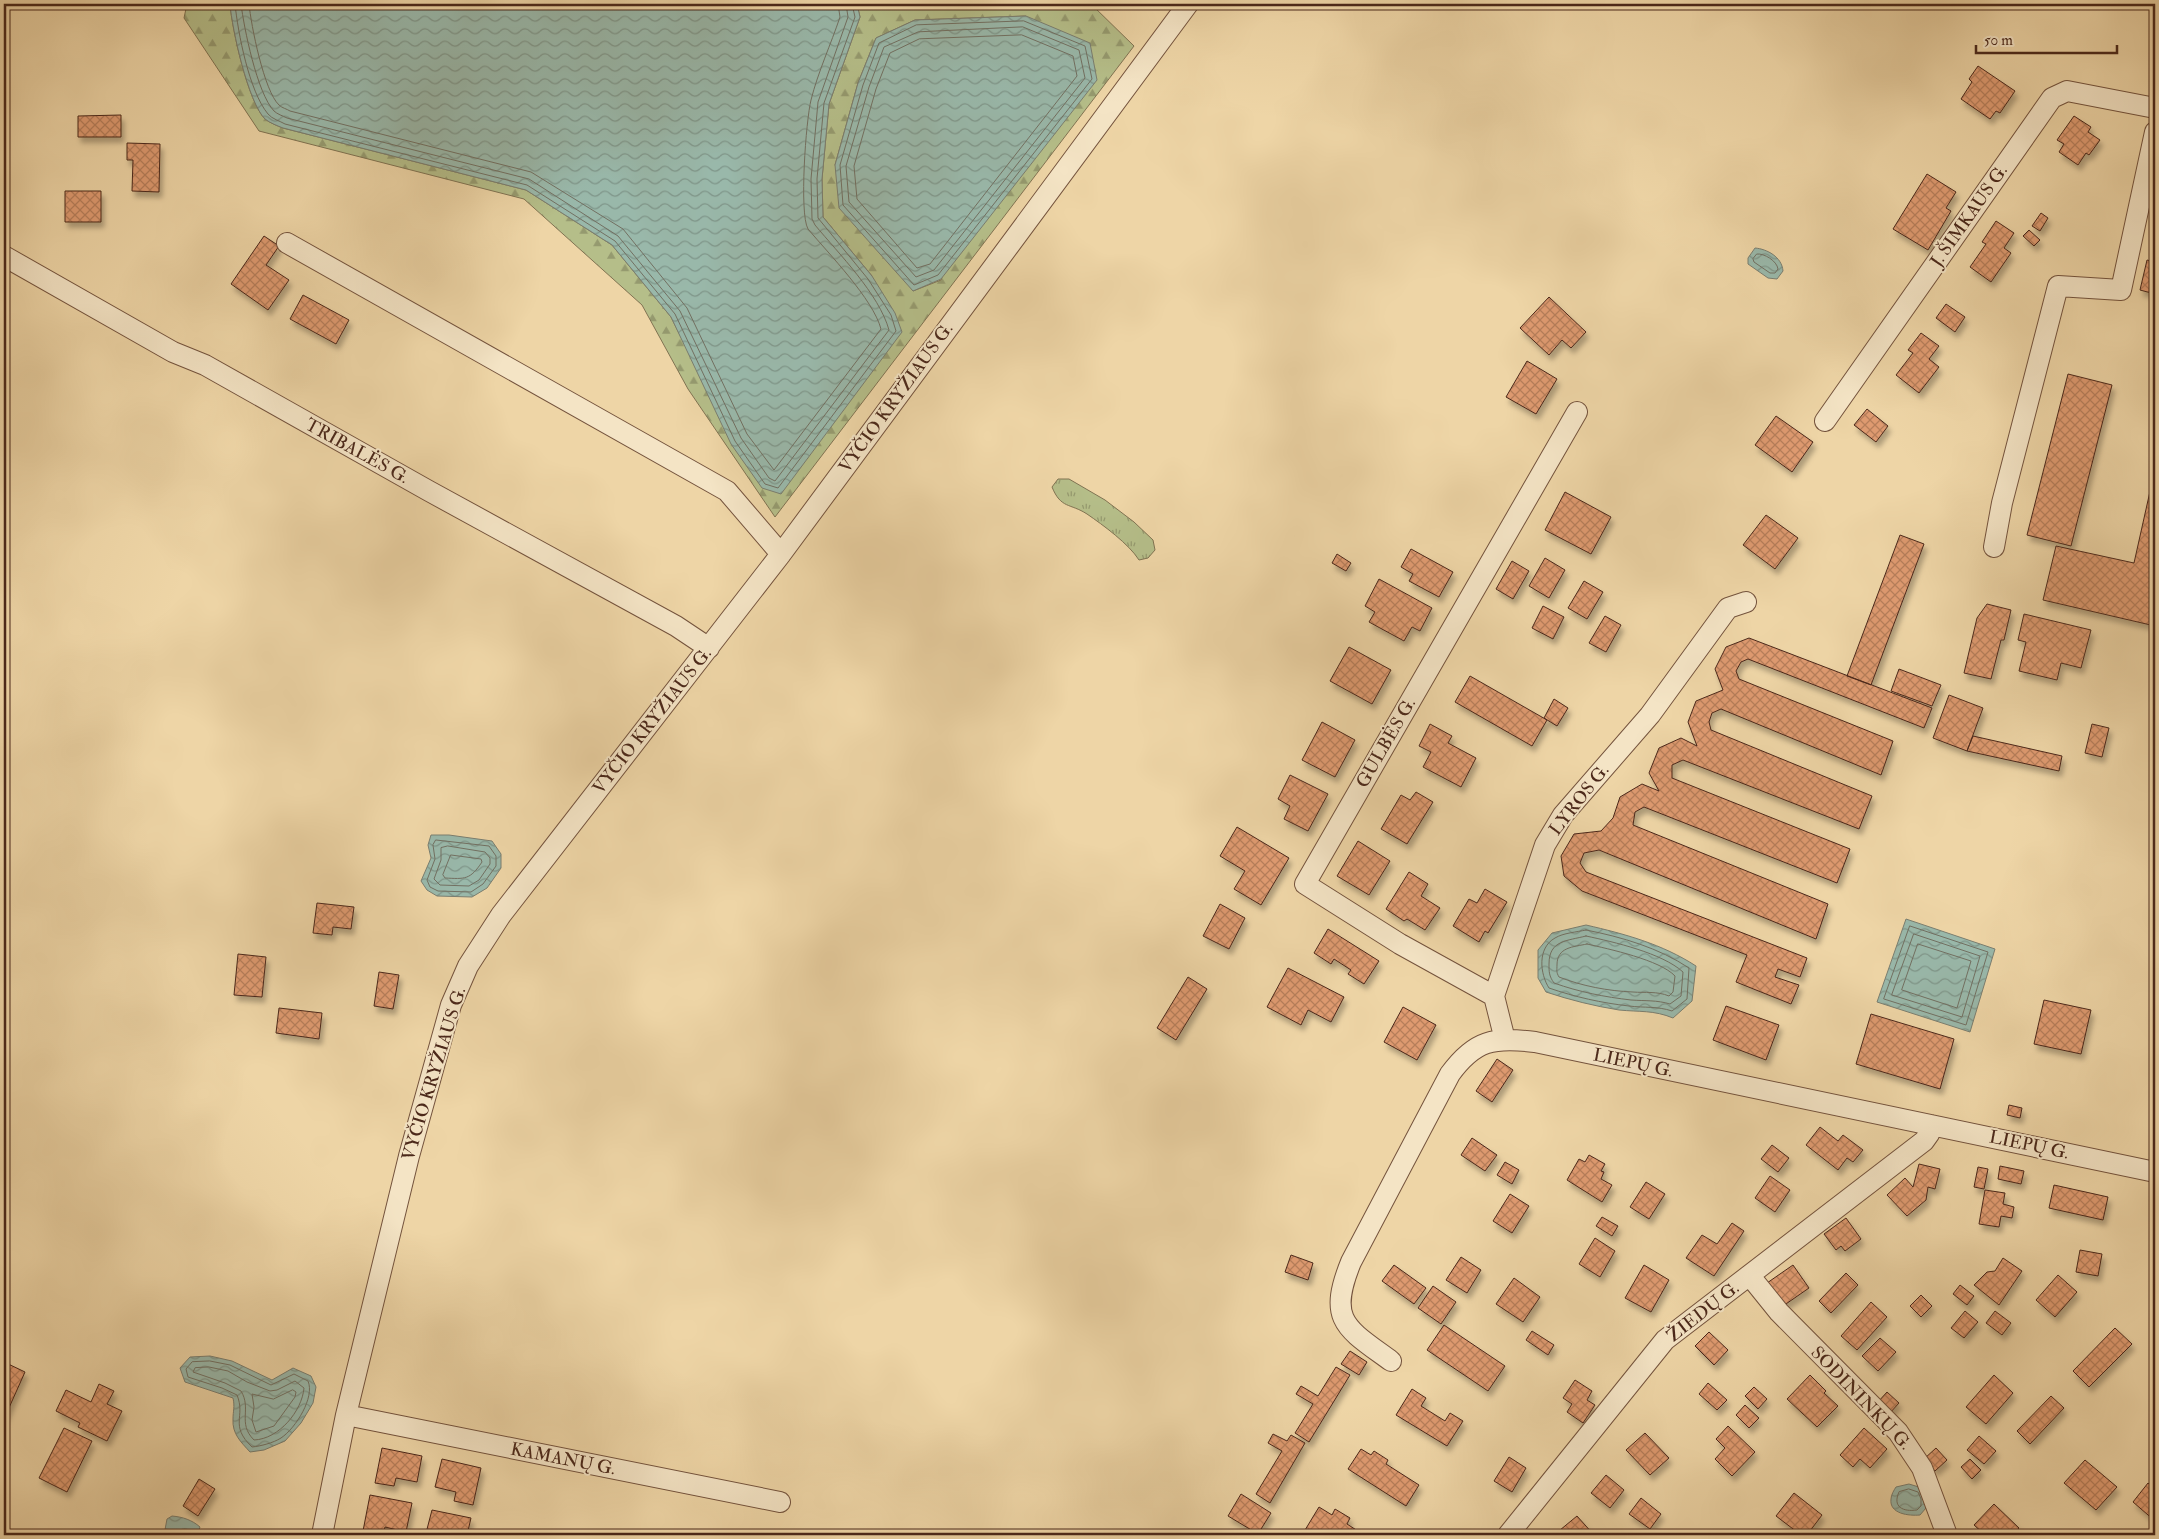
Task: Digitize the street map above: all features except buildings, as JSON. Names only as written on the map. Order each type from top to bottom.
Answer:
[{"type":"street","name":"VYČIO KRYŽIAUS G.","points":[[322,1535],[346,1415],[409,1156],[451,1005],[468,966],[500,915],[781,554],[1188,4]]},
{"type":"street","name":"J. ŠIMKAUS G.","points":[[1825,422],[2052,98],[2067,91],[2155,108]]},
{"type":"street","points":[[1994,547],[2002,503],[2058,286],[2121,290],[2155,132]]},
{"type":"street","points":[[287,243],[727,491],[781,554]]},
{"type":"street","name":"TRIBALĖS G.","points":[[4,256],[173,352],[205,365],[429,491],[676,626],[709,648]]},
{"type":"street","name":"GULBĖS G.","points":[[1494,996],[1400,944],[1305,884],[1577,412]]},
{"type":"street","name":"LYROS G.","points":[[1494,996],[1545,845],[1562,815],[1650,715],[1728,608],[1746,602]]},
{"type":"street","points":[[1494,996],[1505,1040]]},
{"type":"street","name":"LIEPŲ G.","points":[[1391,1361],[1356,1336],[1346,1325],[1340,1303],[1341,1286],[1350,1262],[1450,1074],[1463,1057],[1476,1047],[1490,1042],[1505,1040],[1535,1042],[2155,1172]]},
{"type":"street","name":"ŽIEDŲ G.","points":[[1508,1535],[1665,1340],[1924,1141],[1929,1134],[1931,1124]]},
{"type":"street","name":"SODININKŲ G.","points":[[1750,1276],[1779,1312],[1898,1432],[1922,1468],[1947,1535]]},
{"type":"street","name":"KAMANŲ G.","points":[[346,1415],[780,1502]]},
{"type":"green space","points":[[187,4],[230,4],[237,47],[247,82],[259,110],[265,119],[272,123],[283,128],[526,190],[612,245],[671,317],[702,379],[872,276],[823,217],[822,179],[829,104],[860,17],[857,4],[1091,4],[1134,46],[775,517],[688,389],[642,305],[524,199],[259,131],[184,18]],"holes":[[[1026,16],[941,280],[913,291],[835,165],[858,83],[876,38],[915,20]]]},
{"type":"green space","points":[[1058,479],[1069,479],[1105,500],[1134,522],[1153,540],[1155,550],[1148,558],[1139,560],[1108,529],[1087,514],[1066,505],[1059,499],[1052,487]]},
{"type":"water","points":[[230,4],[857,4],[860,17],[829,104],[822,179],[823,217],[872,276],[895,313],[902,332],[781,494],[762,488],[731,444],[671,317],[612,245],[526,190],[283,128],[265,119],[247,82],[237,47]]},
{"type":"water","points":[[1026,16],[1090,43],[1097,80],[941,279],[913,291],[839,208],[835,165],[858,83],[876,38],[915,20]]},
{"type":"water","points":[[1755,248],[1769,252],[1780,262],[1783,271],[1777,279],[1768,278],[1748,264],[1748,258]]},
{"type":"water","points":[[431,835],[449,835],[492,841],[501,854],[501,868],[487,888],[472,897],[437,896],[427,890],[421,881],[431,858],[428,845]]},
{"type":"water","points":[[1906,919],[1995,949],[1970,1032],[1877,1002]]},
{"type":"water","points":[[1586,925],[1615,932],[1657,946],[1696,966],[1692,1001],[1673,1018],[1653,1012],[1600,1007],[1546,992],[1538,978],[1538,950],[1552,933]]},
{"type":"water","points":[[210,1356],[232,1361],[272,1380],[293,1368],[311,1376],[316,1387],[313,1403],[301,1423],[285,1441],[264,1450],[250,1452],[243,1445],[234,1429],[233,1398],[185,1382],[180,1368],[190,1357]]},
{"type":"water","points":[[1909,1484],[1922,1488],[1926,1498],[1926,1508],[1920,1515],[1901,1513],[1896,1511],[1891,1504],[1896,1487]]},
{"type":"water","points":[[172,1516],[187,1519],[200,1527],[197,1535],[164,1535],[167,1519]]}]
